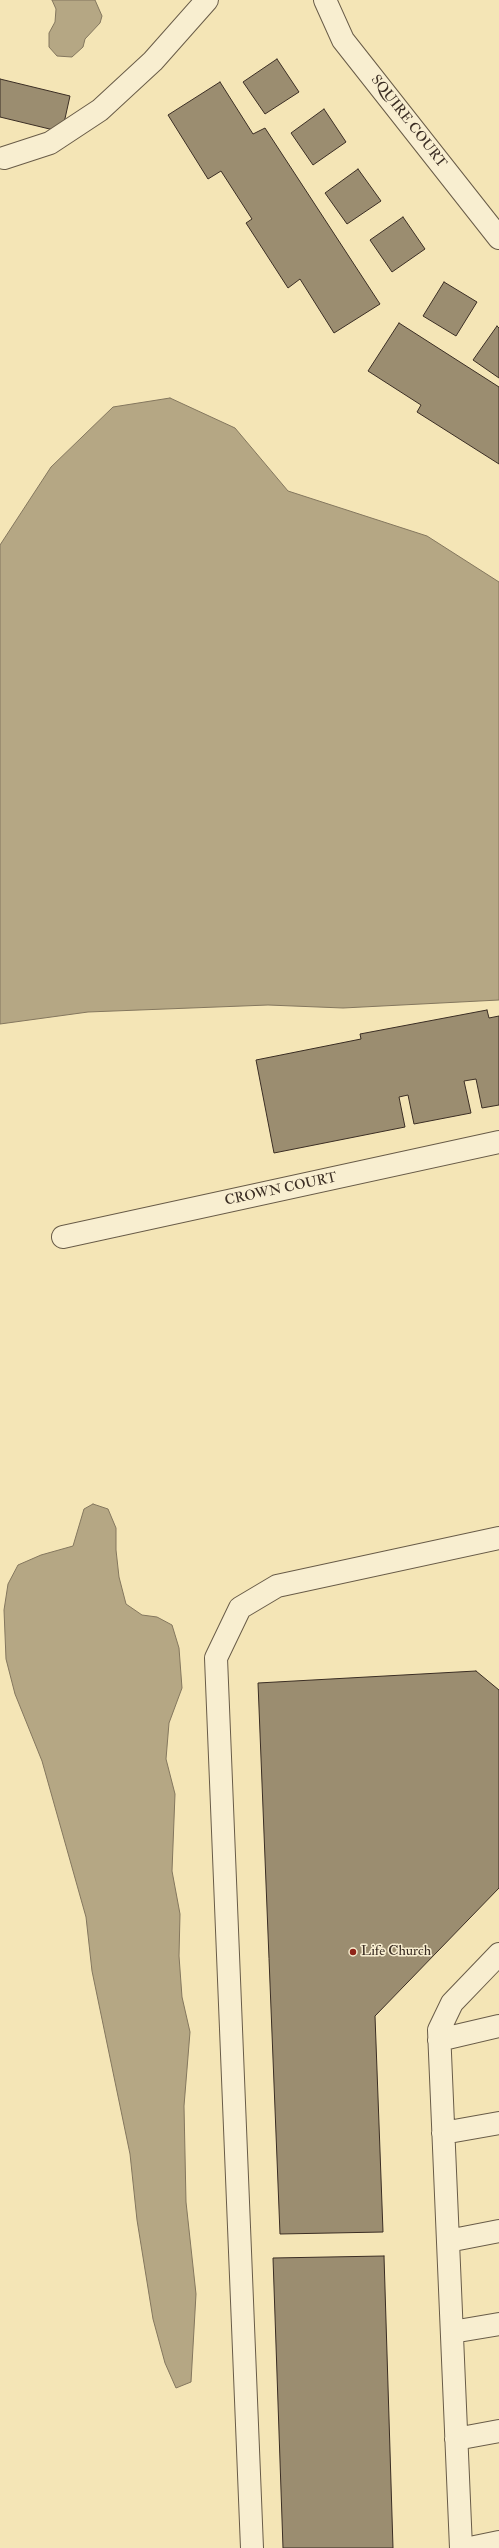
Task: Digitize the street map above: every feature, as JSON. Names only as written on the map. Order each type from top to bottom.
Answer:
[{"type":"street","points":[[4,158],[50,143],[100,110],[153,60],[207,0]]},
{"type":"street","name":"SQUIRE COURT","points":[[325,0],[343,40],[499,238]]},
{"type":"street","name":"CROWN COURT","points":[[63,1237],[499,1142]]},
{"type":"street","points":[[252,2548],[216,1658],[240,1608],[277,1586],[499,1538]]},
{"type":"street","points":[[461,2548],[439,2030],[452,2002],[499,1954]]},
{"type":"street","points":[[439,2040],[499,2026]]},
{"type":"street","points":[[443,2133],[499,2123]]},
{"type":"street","points":[[448,2242],[499,2231]]},
{"type":"street","points":[[452,2332],[499,2324]]},
{"type":"street","points":[[456,2440],[499,2431]]},
{"type":"street","points":[[470,2548],[499,2542]]},
{"type":"shaded area","points":[[52,0],[95,0],[102,16],[100,23],[85,39],[83,47],[72,57],[57,56],[49,47],[49,33],[55,22],[56,9]]},
{"type":"shaded area","points":[[170,398],[235,428],[288,491],[427,536],[499,582],[499,1000],[343,1008],[268,1005],[88,1012],[0,1024],[0,545],[51,467],[113,407]]},
{"type":"shaded area","points":[[93,1504],[108,1509],[116,1528],[116,1550],[119,1577],[126,1604],[142,1615],[157,1617],[172,1625],[179,1648],[182,1688],[169,1723],[166,1759],[175,1794],[172,1871],[180,1914],[179,1956],[182,1997],[190,2032],[184,2106],[186,2202],[196,2294],[191,2382],[176,2388],[165,2363],[153,2319],[137,2220],[130,2154],[92,1971],[86,1917],[42,1761],[15,1694],[6,1659],[4,1610],[8,1584],[18,1565],[41,1555],[73,1546],[84,1509]]},
{"type":"building","points":[[277,59],[299,92],[265,114],[243,82]]},
{"type":"building","points":[[0,79],[70,96],[62,132],[0,117]]},
{"type":"building","points":[[220,82],[253,134],[265,128],[380,304],[334,333],[300,279],[288,288],[246,223],[252,219],[221,171],[208,179],[168,115]]},
{"type":"building","points":[[324,109],[346,142],[313,165],[291,133]]},
{"type":"building","points":[[358,169],[381,201],[347,224],[325,193]]},
{"type":"building","points":[[403,217],[425,249],[392,272],[370,240]]},
{"type":"building","points":[[444,282],[477,302],[456,336],[423,316]]},
{"type":"building","points":[[399,323],[499,387],[499,464],[417,412],[421,405],[368,371]]},
{"type":"building","points":[[497,326],[499,328],[499,378],[473,360]]},
{"type":"building","points":[[487,1010],[489,1018],[499,1016],[499,1105],[482,1108],[476,1079],[464,1081],[471,1113],[414,1124],[408,1095],[399,1097],[405,1127],[274,1153],[256,1060],[361,1039],[360,1034]]},
{"type":"building","name":"Life Church","points":[[476,1671],[499,1690],[499,1888],[375,2016],[383,2232],[280,2234],[258,1683]]},
{"type":"building","points":[[384,2256],[393,2548],[283,2548],[273,2258]]},
{"type":"place","name":"Life Church","points":[[353,1952]]}]
